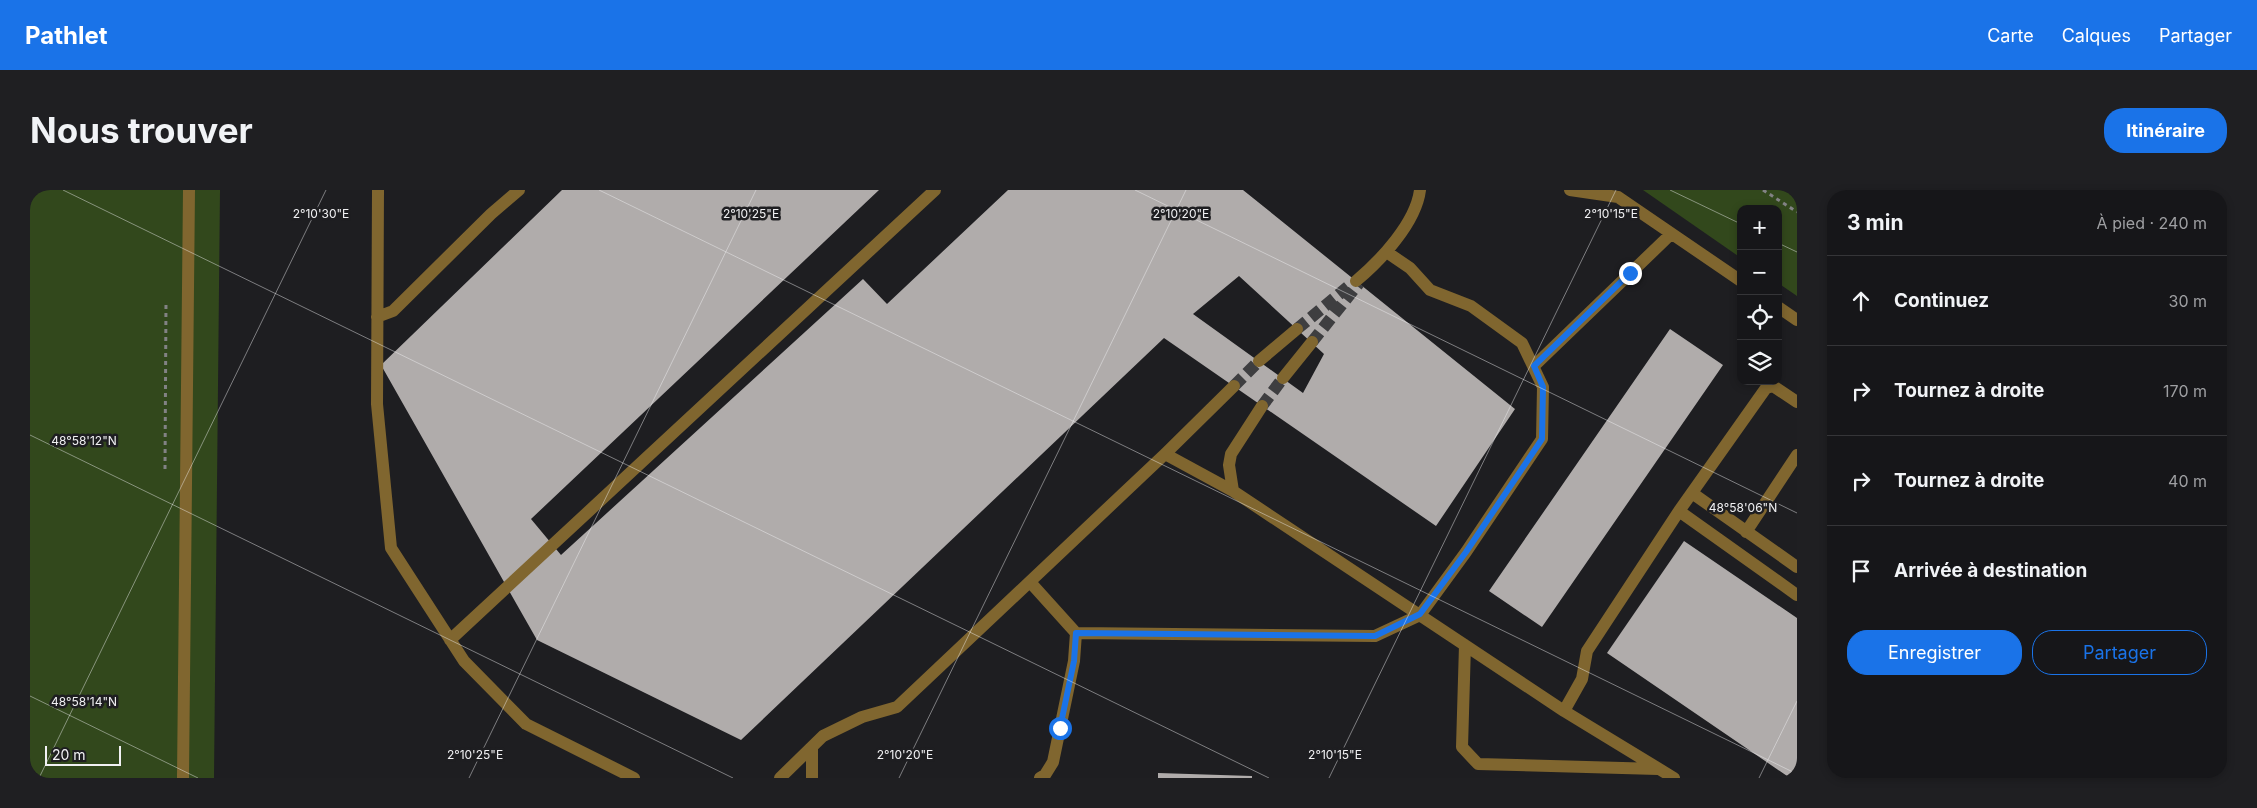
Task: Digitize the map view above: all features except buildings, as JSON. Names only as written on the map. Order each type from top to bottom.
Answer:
[{"type":"street","points":[[183,778],[189,190]]},
{"type":"street","points":[[378,190],[377,404],[392,548],[464,661],[526,724],[634,778]]},
{"type":"street","points":[[377,316],[393,311],[519,190]]},
{"type":"street","points":[[450,640],[934,190]]},
{"type":"street","points":[[1357,282],[1388,253],[1418,202],[1420,190]]},
{"type":"street","points":[[1570,190],[1618,197],[1737,278]]},
{"type":"street","points":[[1534,366],[1671,234]]},
{"type":"street","points":[[1076,633],[1375,636],[1420,614],[1466,552],[1542,439],[1543,387],[1522,343],[1471,306],[1430,290],[1410,268],[1388,253]]},
{"type":"street","points":[[1782,310],[1797,320]]},
{"type":"street","points":[[1259,361],[1297,329]]},
{"type":"street","points":[[1283,378],[1312,342]]},
{"type":"street","points":[[780,778],[823,736],[862,717],[898,707],[1166,454],[1234,386]]},
{"type":"street","points":[[1564,711],[1582,679],[1588,651],[1679,511],[1766,388],[1773,386],[1797,402]]},
{"type":"street","points":[[1233,491],[1229,465],[1231,454],[1262,406]]},
{"type":"street","points":[[1166,454],[1233,491],[1564,711],[1674,778]]},
{"type":"street","points":[[1746,532],[1797,455]]},
{"type":"street","points":[[1692,494],[1797,568]]},
{"type":"street","points":[[1679,511],[1797,595]]},
{"type":"street","points":[[1030,582],[1076,633],[1074,661],[1053,762],[1045,775],[1040,778]]},
{"type":"street","points":[[1465,645],[1462,746],[1478,764],[1659,769]]},
{"type":"street","points":[[812,747],[812,778]]},
{"type":"path","points":[[1763,190],[1797,212]]},
{"type":"green space","points":[[30,190],[220,190],[214,778],[30,778]]},
{"type":"green space","points":[[1643,190],[1797,190],[1797,296],[1782,286],[1782,205],[1737,205],[1737,255]]},
{"type":"tunnel","points":[[1312,342],[1359,283]]},
{"type":"tunnel","points":[[1297,329],[1349,286]]},
{"type":"tunnel","points":[[1234,386],[1259,361]]},
{"type":"tunnel","points":[[1262,406],[1283,378]]},
{"type":"route","points":[[1060,728],[1074,661],[1076,633],[1375,636],[1420,614],[1466,552],[1542,439],[1543,387],[1534,366],[1630,273]]}]
